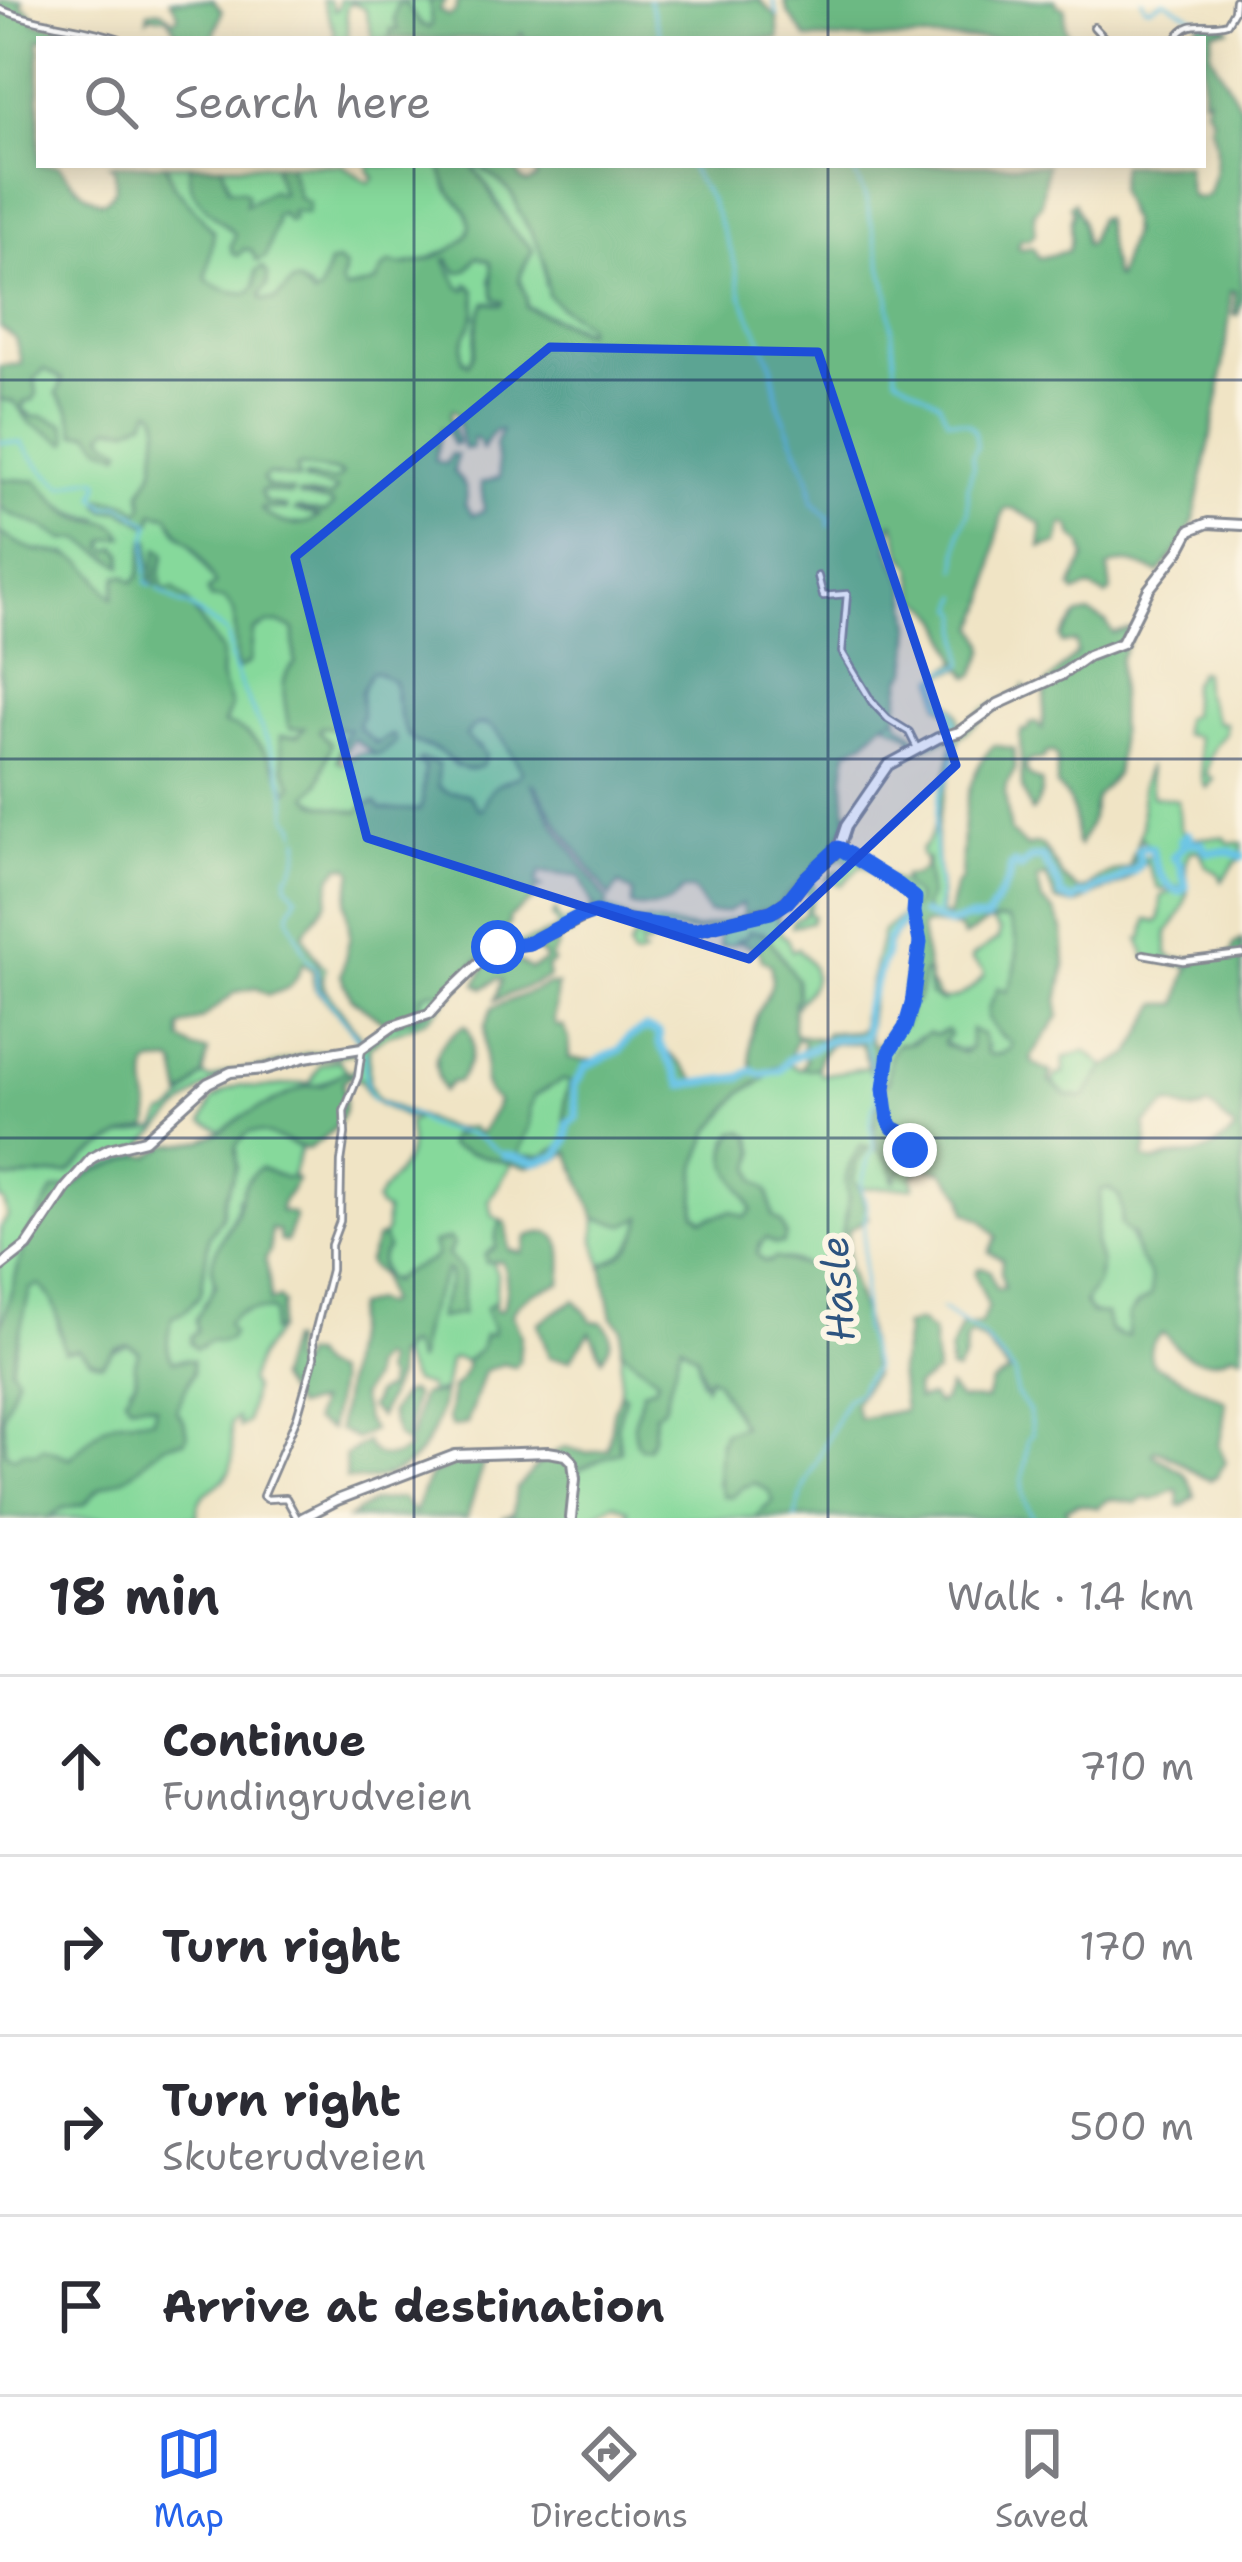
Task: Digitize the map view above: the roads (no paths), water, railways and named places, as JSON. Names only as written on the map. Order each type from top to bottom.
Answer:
[{"type":"street","points":[[1178,36],[1193,24],[1227,23],[1235,0]]},
{"type":"street","points":[[0,9],[108,36]]},
{"type":"street","points":[[1094,27],[1102,36]]},
{"type":"street","points":[[0,1267],[27,1246],[64,1189],[92,1158],[148,1138],[211,1081],[231,1072],[362,1048],[393,1026],[429,1015],[494,949],[530,943],[596,912],[694,930],[771,912],[787,902],[838,848],[846,826],[884,769],[917,748],[959,732],[998,704],[1061,675],[1088,656],[1122,643],[1150,589],[1190,530],[1208,523],[1242,525]]},
{"type":"street","points":[[818,576],[823,596],[847,594],[842,651],[867,695],[888,719],[910,732],[917,748]]},
{"type":"street","points":[[838,848],[913,894],[920,942],[912,1004],[905,1028],[889,1052],[884,1089],[888,1120],[906,1137],[910,1158]]},
{"type":"street","points":[[1143,954],[1184,962],[1242,954]]},
{"type":"street","points":[[362,1048],[358,1077],[344,1111],[339,1229],[331,1245],[331,1270],[313,1340],[314,1358],[297,1417],[263,1496],[286,1498],[300,1518],[455,1455],[553,1452],[566,1455],[574,1467],[571,1518]]},
{"type":"waterway","points":[[649,0],[661,36]]},
{"type":"waterway","points":[[773,0],[778,15]]},
{"type":"waterway","points":[[1142,0],[1145,7],[1164,1],[1212,22]]},
{"type":"waterway","points":[[690,168],[710,200],[733,256],[742,297],[771,362],[779,406],[810,480],[813,502],[829,518],[829,526]]},
{"type":"waterway","points":[[852,168],[865,196],[889,297],[896,376],[939,402],[947,419],[970,424],[976,438]]},
{"type":"waterway","points":[[957,569],[976,439]]},
{"type":"waterway","points":[[0,442],[22,443],[63,486],[99,480],[95,497],[106,507],[120,505],[150,524],[146,574]]},
{"type":"waterway","points":[[146,578],[152,586]]},
{"type":"waterway","points":[[158,589],[227,633]]},
{"type":"waterway","points":[[956,728],[953,709],[941,703],[937,678],[964,665],[961,613],[956,608],[960,596]]},
{"type":"waterway","points":[[228,636],[233,665],[275,758],[288,817],[297,833]]},
{"type":"waterway","points":[[936,815],[939,795],[952,769],[955,737]]},
{"type":"waterway","points":[[936,818],[936,920]]},
{"type":"waterway","name":"Hasle","points":[[923,914],[949,924],[987,919],[1011,867],[1021,868],[1030,859],[1042,857],[1061,896],[1074,901],[1134,871],[1140,863],[1138,850],[1143,847],[1152,848],[1160,874],[1180,892],[1186,887],[1180,863],[1173,857],[1184,846],[1181,840],[1187,834],[1191,843],[1201,843],[1207,852],[1242,856]]},
{"type":"waterway","points":[[299,838],[287,884],[297,896],[289,918],[305,953]]},
{"type":"waterway","name":"Hasle","points":[[505,1155],[535,1162],[558,1156],[567,1140],[568,1124],[577,1117],[574,1086],[586,1066],[620,1050],[628,1038],[646,1028],[659,1033],[659,1043],[683,1085],[742,1077],[752,1070],[760,1074],[780,1070],[788,1060],[831,1039],[865,1037],[866,1007],[887,941],[908,914]]},
{"type":"waterway","points":[[306,957],[316,969],[317,990],[363,1044]]},
{"type":"waterway","name":"Hasle","points":[[795,1518],[804,1487],[847,1398],[859,1392],[874,1368],[863,1330],[867,1208],[861,1187],[874,1150],[871,1118],[877,1099],[865,1037]]},
{"type":"waterway","points":[[365,1052],[366,1083],[374,1100],[438,1129],[479,1138],[504,1155]]},
{"type":"waterway","points":[[942,1309],[983,1336],[1015,1374],[1016,1393],[1029,1411],[1032,1435],[1027,1440],[1022,1489],[1034,1518]]}]
